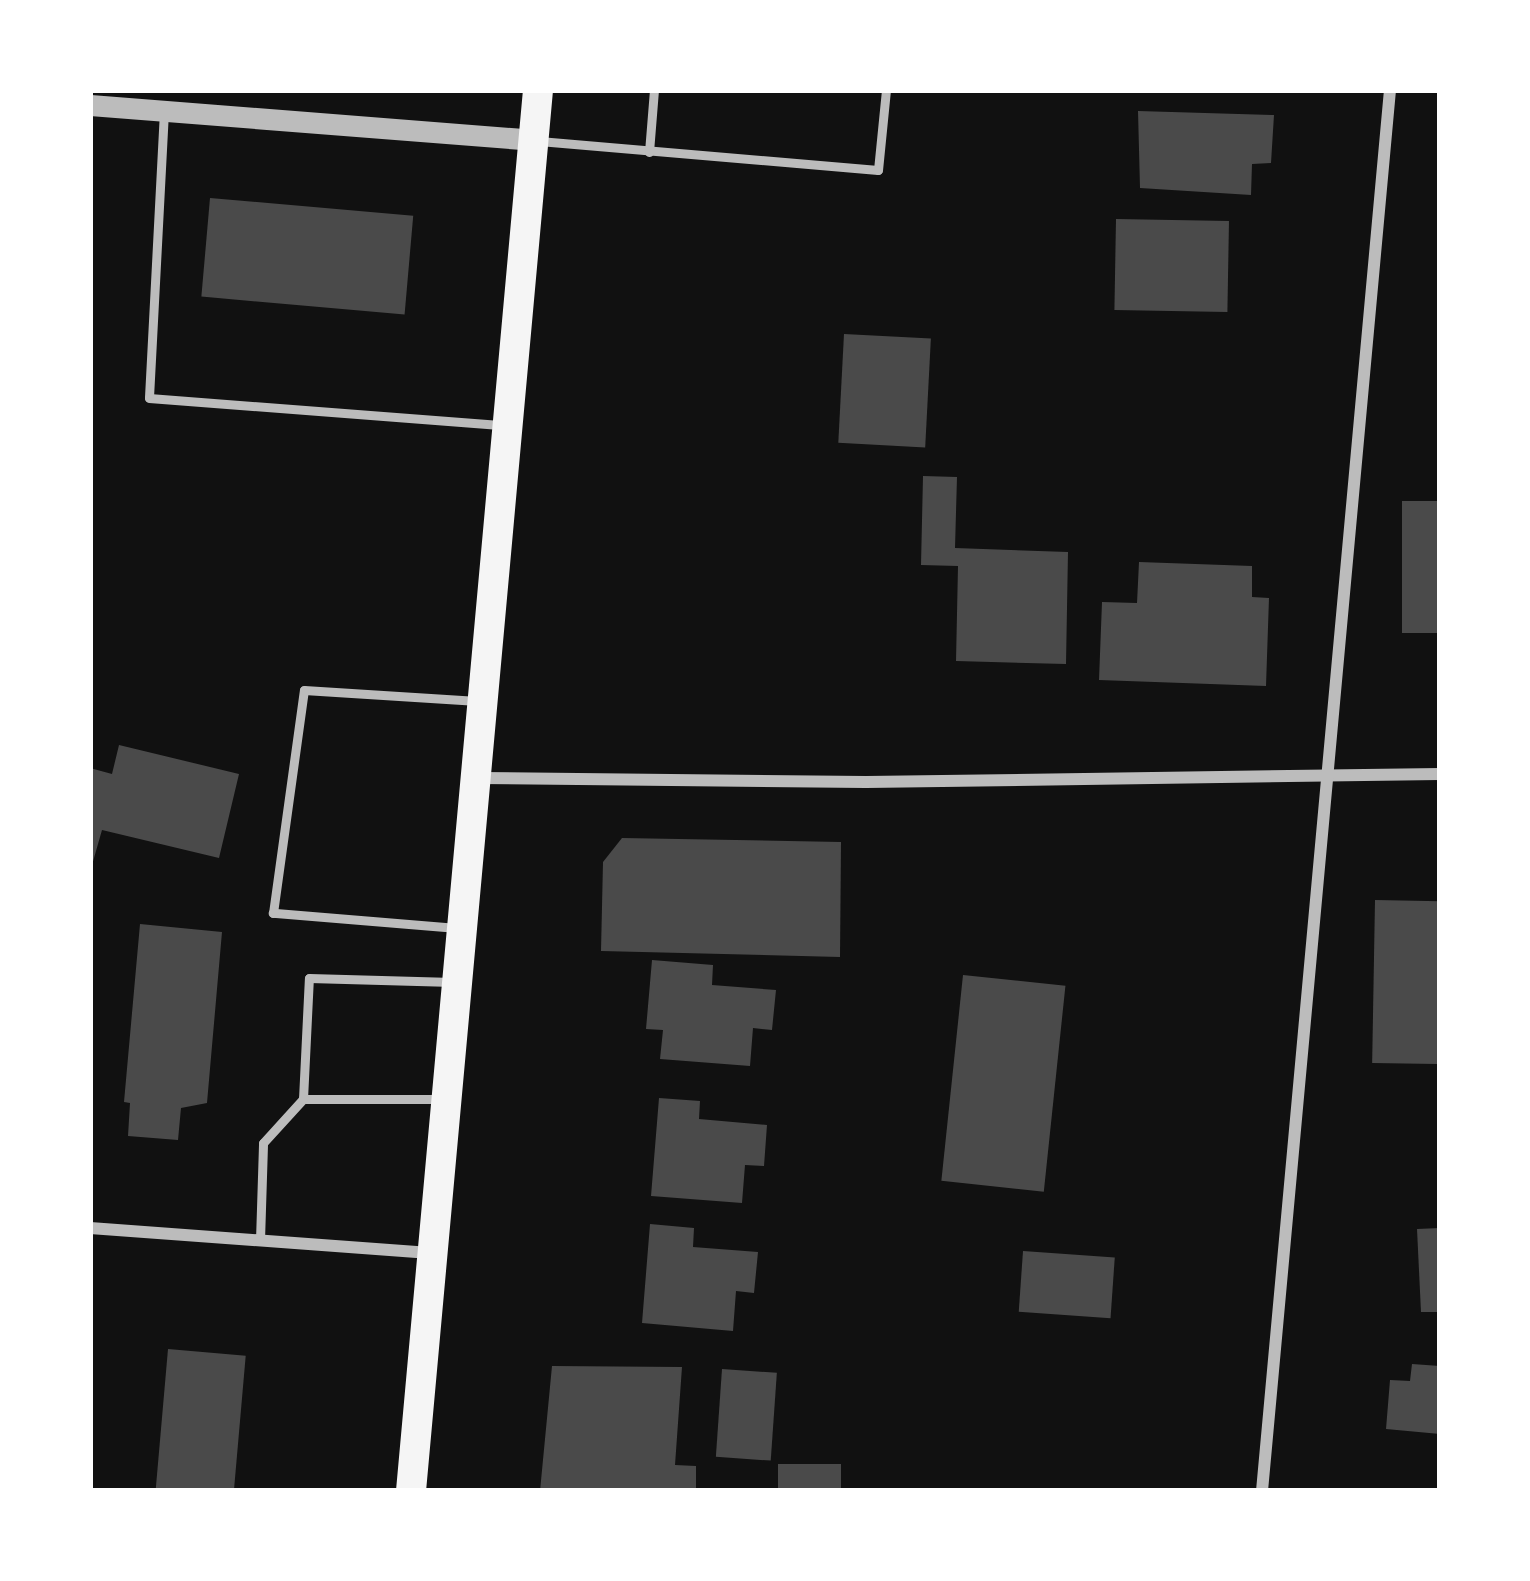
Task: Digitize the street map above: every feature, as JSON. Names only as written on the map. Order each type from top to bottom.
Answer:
[{"type":"main road","points":[[411,1491],[538,90]]},
{"type":"street","points":[[1262,1491],[1390,90]]},
{"type":"street","points":[[90,105],[533,140]]},
{"type":"street","points":[[477,778],[866,782],[1440,774]]},
{"type":"street","points":[[90,1228],[432,1253]]},
{"type":"lane","points":[[649,152],[654,90]]},
{"type":"lane","points":[[533,140],[878,170],[886,90]]},
{"type":"lane","points":[[164,111],[149,398],[508,425]]},
{"type":"lane","points":[[463,929],[273,913],[304,690],[483,701]]},
{"type":"lane","points":[[260,1240],[263,1143],[303,1099],[309,978],[458,982]]},
{"type":"lane","points":[[303,1099],[447,1099]]},
{"type":"building","points":[[1138,111],[1274,115],[1271,163],[1252,164],[1251,195],[1140,188]]},
{"type":"building","points":[[210,198],[413,216],[405,314],[201,297]]},
{"type":"building","points":[[1116,219],[1229,221],[1227,312],[1114,310]]},
{"type":"building","points":[[844,334],[931,339],[925,447],[838,443]]},
{"type":"building","points":[[923,476],[957,477],[955,548],[1068,552],[1066,664],[956,661],[958,566],[921,565]]},
{"type":"building","points":[[1402,501],[1440,501],[1440,633],[1402,633]]},
{"type":"building","points":[[1139,562],[1252,566],[1252,597],[1269,598],[1266,686],[1099,680],[1102,602],[1137,603]]},
{"type":"building","points":[[119,745],[239,774],[219,858],[102,830],[90,872],[90,768],[112,774]]},
{"type":"building","points":[[622,838],[841,842],[840,957],[601,951],[603,862]]},
{"type":"building","points":[[1375,900],[1440,901],[1437,1064],[1372,1063]]},
{"type":"building","points":[[140,924],[222,932],[207,1103],[181,1108],[178,1140],[128,1136],[130,1103],[124,1102]]},
{"type":"building","points":[[652,960],[713,965],[712,985],[776,990],[772,1030],[753,1028],[750,1066],[660,1059],[663,1030],[646,1029]]},
{"type":"building","points":[[963,975],[1065,986],[1044,1192],[941,1181]]},
{"type":"building","points":[[659,1098],[700,1101],[699,1119],[767,1125],[764,1166],[745,1165],[742,1203],[651,1196]]},
{"type":"building","points":[[650,1224],[694,1228],[693,1247],[758,1252],[754,1293],[736,1291],[733,1331],[642,1323]]},
{"type":"building","points":[[1440,1228],[1440,1312],[1421,1312],[1417,1229]]},
{"type":"building","points":[[1023,1251],[1115,1257],[1111,1318],[1019,1312]]},
{"type":"building","points":[[168,1349],[246,1356],[234,1491],[156,1491]]},
{"type":"building","points":[[1412,1364],[1440,1366],[1440,1434],[1386,1429],[1390,1380],[1410,1381]]},
{"type":"building","points":[[552,1366],[682,1367],[675,1465],[696,1466],[696,1491],[540,1491]]},
{"type":"building","points":[[722,1369],[777,1373],[771,1461],[716,1457]]},
{"type":"building","points":[[778,1464],[841,1464],[841,1491],[778,1491]]}]
